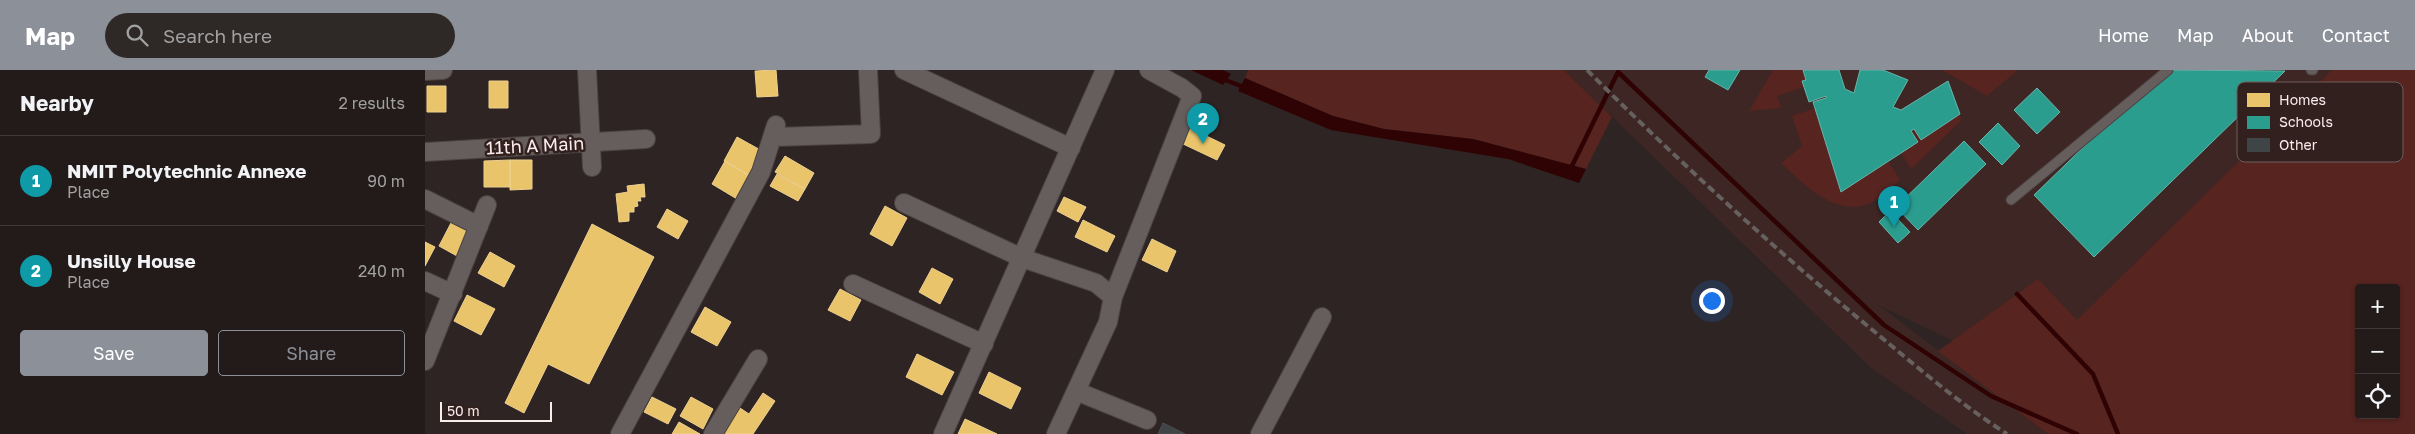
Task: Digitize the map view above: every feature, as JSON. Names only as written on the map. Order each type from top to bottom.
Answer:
[{"type":"street","points":[[425,71],[443,70]]},
{"type":"street","points":[[587,70],[593,167]]},
{"type":"street","points":[[620,434],[761,172],[775,131],[871,134],[869,70]]},
{"type":"street","points":[[904,70],[1071,148]]},
{"type":"street","points":[[943,434],[1105,70]]},
{"type":"street","points":[[1056,434],[1107,322],[1113,297],[1192,96],[1182,88],[1149,70]]},
{"type":"street","name":"11th A Main","points":[[425,152],[646,139]]},
{"type":"street","points":[[425,199],[479,226]]},
{"type":"street","points":[[904,203],[1022,258],[1096,283],[1113,297]]},
{"type":"street","points":[[425,361],[487,205]]},
{"type":"street","points":[[425,281],[453,294]]},
{"type":"street","points":[[853,284],[984,344]]},
{"type":"street","points":[[1260,434],[1322,317]]},
{"type":"street","points":[[713,434],[757,359]]},
{"type":"street","points":[[1076,391],[1147,420]]},
{"type":"lane","points":[[2011,200],[2168,70]]},
{"type":"shaded area","points":[[1191,70],[1223,70],[1231,74],[1223,85]]},
{"type":"shaded area","points":[[1248,70],[1564,70],[1612,117],[1586,169],[1473,139],[1384,129],[1333,116],[1245,78]]},
{"type":"shaded area","points":[[1564,70],[2415,70],[2415,434],[2148,434],[1880,306],[2048,434],[1967,434],[1871,368]]},
{"type":"shaded area","points":[[1773,70],[1803,70],[1806,80],[1803,81],[1804,87],[1777,96],[1781,108],[1749,111]]},
{"type":"shaded area","points":[[1942,70],[2018,70],[1987,96]]},
{"type":"shaded area","points":[[2332,70],[2415,70],[2415,434],[2048,434],[1938,351],[2038,279],[2077,320],[2238,162],[2403,162],[2403,82],[2320,82]]},
{"type":"shaded area","points":[[1245,78],[1333,116],[1384,129],[1473,139],[1586,169],[1579,183],[1508,159],[1331,130],[1238,91]]},
{"type":"shaded area","points":[[1815,108],[1888,161],[1900,180],[1879,198],[1865,205],[1851,207],[1825,199],[1802,182],[1781,163],[1802,146],[1792,116]]},
{"type":"shaded area","points":[[1960,114],[1961,121],[1911,169],[1901,153],[1918,142],[1911,131],[1914,129],[1921,139]]},
{"type":"building: Homes","points":[[776,70],[778,96],[757,97],[755,71]]},
{"type":"building: Homes","points":[[489,81],[508,81],[508,108],[489,108]]},
{"type":"building: Homes","points":[[427,86],[446,86],[446,112],[427,112]]},
{"type":"building: Homes","points":[[1188,127],[1225,145],[1217,160],[1181,143]]},
{"type":"building: Homes","points":[[737,137],[764,152],[750,176],[724,161]]},
{"type":"building: Homes","points":[[785,156],[814,173],[805,189],[775,172]]},
{"type":"building: Homes","points":[[510,160],[532,160],[532,189],[510,190]]},
{"type":"building: Homes","points":[[510,160],[510,187],[484,187],[484,161]]},
{"type":"building: Homes","points":[[725,161],[750,176],[737,199],[712,184]]},
{"type":"building: Homes","points":[[777,174],[805,189],[798,201],[770,186]]},
{"type":"building: Homes","points":[[644,184],[645,197],[640,197],[641,201],[637,201],[638,206],[634,207],[634,212],[629,212],[629,221],[619,222],[616,194],[628,192],[627,186]]},
{"type":"building: Homes","points":[[1064,197],[1086,207],[1078,222],[1057,211]]},
{"type":"building: Homes","points":[[885,206],[907,218],[892,246],[870,234]]},
{"type":"building: Homes","points":[[667,209],[688,221],[678,239],[657,227]]},
{"type":"building: Homes","points":[[1083,220],[1115,236],[1107,252],[1075,237]]},
{"type":"building: Homes","points":[[452,221],[470,230],[457,256],[439,246]]},
{"type":"building: Homes","points":[[592,224],[654,257],[589,384],[548,364],[524,413],[505,403]]},
{"type":"building: Homes","points":[[1152,239],[1176,251],[1167,272],[1142,260]]},
{"type":"building: Homes","points":[[425,242],[435,247],[425,266]]},
{"type":"building: Homes","points":[[490,252],[515,266],[504,287],[478,273]]},
{"type":"building: Homes","points":[[932,268],[953,279],[940,304],[919,292]]},
{"type":"building: Homes","points":[[840,289],[861,300],[850,321],[828,310]]},
{"type":"building: Homes","points":[[467,295],[495,309],[481,335],[454,321]]},
{"type":"building: Homes","points":[[705,307],[731,322],[717,346],[691,332]]},
{"type":"building: Homes","points":[[917,354],[954,372],[942,395],[906,377]]},
{"type":"building: Homes","points":[[989,372],[1021,388],[1011,409],[979,393]]},
{"type":"building: Homes","points":[[763,393],[775,401],[753,434],[719,434],[737,406],[749,414]]},
{"type":"building: Homes","points":[[652,397],[676,409],[668,424],[644,412]]},
{"type":"building: Homes","points":[[691,397],[713,409],[703,429],[680,416]]},
{"type":"building: Homes","points":[[965,419],[997,434],[958,434]]},
{"type":"building: Homes","points":[[679,422],[700,434],[672,434]]},
{"type":"building: Schools","points":[[1709,70],[1740,70],[1728,90],[1705,77]]},
{"type":"building: Schools","points":[[1803,70],[1839,70],[1845,89],[1854,93],[1860,70],[1883,70],[1908,80],[1893,107],[1901,110],[1948,81],[1960,114],[1921,140],[1914,129],[1911,131],[1918,142],[1841,192],[1813,102],[1826,98],[1826,96],[1809,102],[1802,81],[1806,80]]},
{"type":"building: Schools","points":[[2163,70],[2285,71],[2274,82],[2237,82],[2237,118],[2094,257],[2034,195]]},
{"type":"building: Schools","points":[[2037,88],[2060,112],[2037,134],[2014,110]]},
{"type":"building: Schools","points":[[1998,123],[2020,146],[2002,165],[1979,142]]},
{"type":"building: Schools","points":[[1964,141],[1986,164],[1918,230],[1896,207]]},
{"type":"building: Schools","points":[[1890,211],[1910,232],[1898,243],[1879,222]]},
{"type":"building: Other","points":[[1163,423],[1185,434],[1158,434]]},
{"type":"waterway","points":[[1570,170],[1618,72],[1884,325],[1991,396],[2077,434]]},
{"type":"waterway","points":[[1223,79],[1246,88]]},
{"type":"waterway","points":[[2017,294],[2093,374],[2118,434]]},
{"type":"railway","points":[[1587,70],[1688,168],[1757,231],[1934,381],[2007,434]]},
{"type":"place","name":"Unsilly House","points":[[1203,144]]},
{"type":"place","name":"NMIT Polytechnic Annexe","points":[[1894,227]]}]
